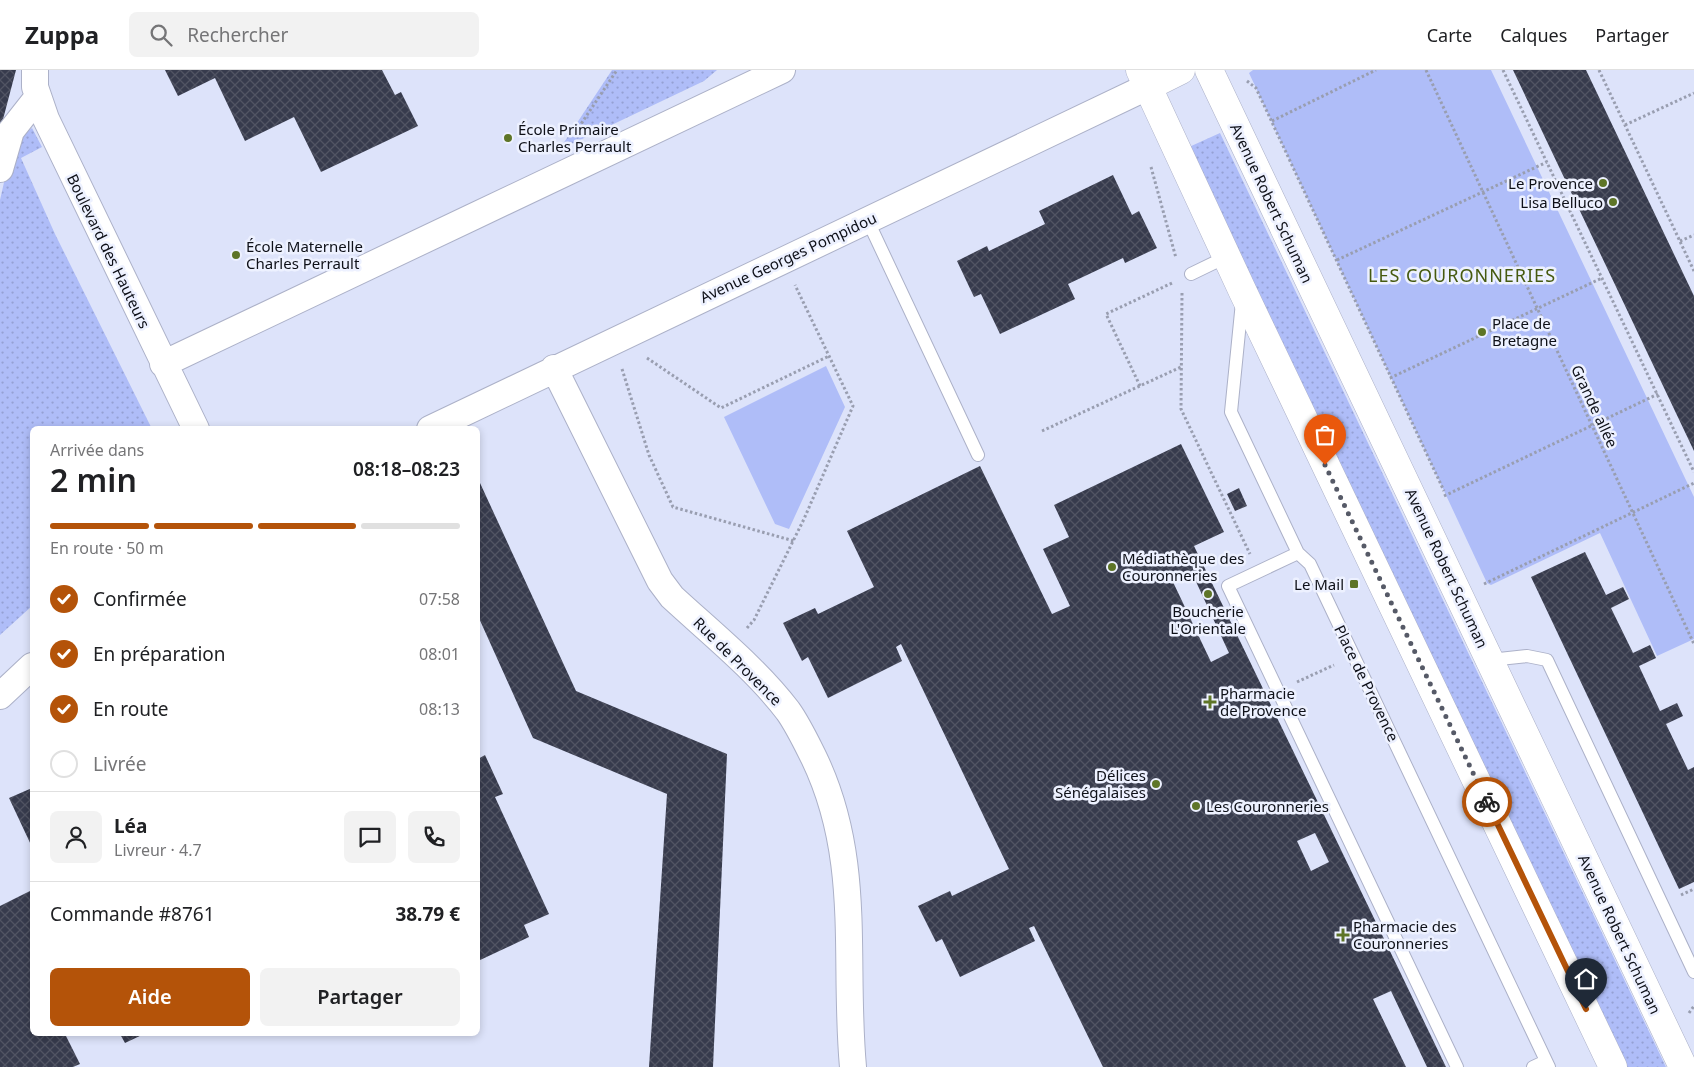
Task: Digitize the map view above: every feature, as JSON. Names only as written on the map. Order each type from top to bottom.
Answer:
[{"type":"main road","points":[[1181,70],[1144,78],[1226,257],[1613,1067]]},
{"type":"main road","name":"Avenue Robert Schuman","points":[[1209,70],[1683,1067]]},
{"type":"street","name":"Boulevard des Hauteurs","points":[[34,70],[37,98],[163,364],[194,426]]},
{"type":"street","points":[[163,364],[782,70]]},
{"type":"street","name":"Avenue Georges Pompidou","points":[[436,426],[867,219],[1144,78]]},
{"type":"street","points":[[0,169],[11,131],[37,98]]},
{"type":"street","name":"Rue de Provence","points":[[554,368],[660,581],[672,596],[766,685],[789,712],[823,777],[839,824],[848,886],[854,1067]]},
{"type":"street","points":[[0,696],[30,668]]},
{"type":"lane","points":[[867,219],[978,455]]},
{"type":"lane","points":[[1186,276],[1226,257]]},
{"type":"lane","name":"Place de Provence","points":[[1243,292],[1231,412],[1298,553],[1310,564],[1548,1064]]},
{"type":"lane","points":[[1298,553],[1228,586],[1457,1067]]},
{"type":"lane","points":[[1490,660],[1527,656],[1547,660],[1694,972]]},
{"type":"lane","points":[[1533,1067],[1548,1064]]},
{"type":"path","points":[[562,174],[566,146],[617,70]]},
{"type":"path","points":[[1264,125],[1376,70]]},
{"type":"path","name":"Grande allée","points":[[1426,70],[1694,644]]},
{"type":"path","points":[[1503,70],[1694,472]]},
{"type":"path","points":[[1599,70],[1694,271]]},
{"type":"path","points":[[1625,125],[1694,93]]},
{"type":"path","points":[[1149,161],[1186,276],[1181,367],[1181,409],[1258,571]]},
{"type":"path","points":[[1330,264],[1547,162]]},
{"type":"path","points":[[1680,242],[1694,235]]},
{"type":"path","points":[[728,650],[754,620],[794,541],[853,406],[783,259]]},
{"type":"path","points":[[1140,386],[1106,314],[1186,276]]},
{"type":"path","points":[[1385,381],[1602,278]]},
{"type":"path","points":[[616,338],[625,358],[620,361],[649,456],[673,507],[794,541]]},
{"type":"path","points":[[646,357],[721,408],[829,356]]},
{"type":"path","points":[[1042,431],[1181,367]]},
{"type":"path","points":[[1440,498],[1658,394]]},
{"type":"path","points":[[1481,586],[1694,483]]},
{"type":"path","points":[[1278,691],[1354,656]]},
{"type":"shaded area","points":[[612,70],[717,70],[704,81],[559,150]]},
{"type":"shaded area","name":"Place de Bretagne","points":[[1253,70],[1491,70],[1694,497],[1694,639],[1657,656],[1600,533],[1491,585],[1487,583],[1249,73]]},
{"type":"shaded area","points":[[32,128],[42,147],[21,158],[55,234],[151,426],[30,426],[30,608],[0,635],[0,200],[10,156],[18,139]]},
{"type":"shaded area","points":[[1220,133],[1666,1067],[1627,1067],[1189,147]]},
{"type":"shaded area","points":[[826,366],[845,407],[789,529],[775,524],[724,417]]},
{"type":"building","points":[[0,70],[16,70],[1,127],[0,127]]},
{"type":"building","points":[[165,70],[382,70],[395,95],[401,92],[418,126],[321,172],[294,117],[245,141],[215,78],[178,96]]},
{"type":"building","name":"Le Provence","points":[[1513,70],[1586,70],[1694,296],[1694,451]]},
{"type":"building","points":[[1113,175],[1132,215],[1139,211],[1157,248],[1125,263],[1123,258],[1068,284],[1075,299],[1000,334],[981,294],[974,297],[957,261],[987,246],[989,251],[1045,224],[1039,211]]},
{"type":"building","points":[[1181,444],[1224,532],[1194,546],[1446,1067],[1427,1067],[1391,991],[1373,999],[1406,1067],[1103,1067],[1034,926],[1029,928],[1035,941],[960,977],[942,939],[936,942],[918,906],[950,891],[952,896],[1009,869],[901,644],[896,647],[902,661],[828,698],[808,657],[802,661],[783,623],[815,608],[818,614],[874,587],[847,531],[980,466],[1052,614],[1070,606],[1043,549],[1069,537],[1054,505]],"holes":[[[1192,573],[1229,653],[1211,662],[1173,582]],[[1315,833],[1329,862],[1311,871],[1297,841]]]},
{"type":"building","points":[[480,483],[576,691],[727,754],[713,1067],[649,1067],[667,794],[533,738],[480,620]]},
{"type":"building","points":[[1239,488],[1247,506],[1235,511],[1227,494]]},
{"type":"building","points":[[1585,552],[1606,595],[1623,587],[1629,599],[1611,608],[1633,653],[1650,645],[1656,658],[1639,666],[1660,711],[1677,703],[1683,716],[1666,724],[1688,770],[1694,767],[1694,882],[1679,889],[1531,577]]},
{"type":"building","points":[[485,755],[503,794],[495,797],[549,914],[524,925],[529,937],[480,960],[480,758]]},
{"type":"building","points":[[30,789],[30,843],[9,798]]},
{"type":"building","points":[[30,891],[30,1036],[66,1036],[80,1064],[73,1067],[0,1067],[0,906]]},
{"type":"building","points":[[121,1036],[140,1036],[125,1043]]},
{"type":"way so far","points":[[1325,465],[1487,802]]},
{"type":"place","name":"École Primaire Charles Perrault","points":[[508,138]]},
{"type":"place","name":"Le Provence","points":[[1603,183]]},
{"type":"place","name":"Lisa Belluco","points":[[1613,202]]},
{"type":"place","name":"École Maternelle Charles Perrault","points":[[236,255]]},
{"type":"place","name":"Place de Bretagne","points":[[1482,332]]},
{"type":"place","name":"Médiathèque des Couronneries","points":[[1112,567]]},
{"type":"place","name":"Le Mail","points":[[1354,584]]},
{"type":"place","name":"Boucherie L'Orientale","points":[[1208,594]]},
{"type":"place","name":"Pharmacie de Provence","points":[[1210,702]]},
{"type":"place","name":"Délices Sénégalaises","points":[[1156,784]]},
{"type":"place","name":"Les Couronneries","points":[[1196,806]]},
{"type":"place","name":"Pharmacie des Couronneries","points":[[1343,935]]},
{"type":"district","name":"LES COURONNERIES","points":[[1462,275]]},
{"type":"route","points":[[1487,802],[1586,1009]]}]
